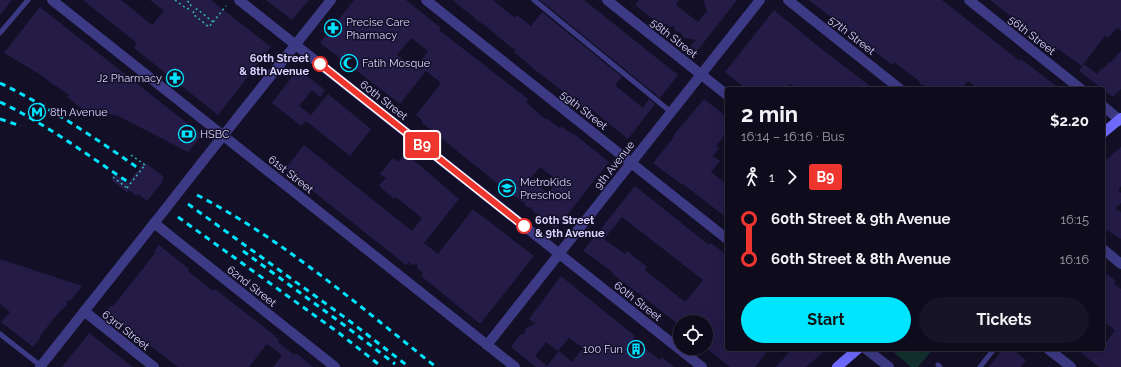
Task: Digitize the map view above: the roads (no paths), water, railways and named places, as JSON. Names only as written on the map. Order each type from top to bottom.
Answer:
[{"type":"main road","points":[[1105,132],[1120,119]]},
{"type":"main road","points":[[837,367],[856,351]]},
{"type":"street","name":"61st Street","points":[[52,0],[515,367]]},
{"type":"street","name":"60th Street","points":[[239,0],[702,367]]},
{"type":"street","points":[[40,366],[331,0]]},
{"type":"street","name":"59th Street","points":[[426,0],[725,237]]},
{"type":"street","name":"58th Street","points":[[607,0],[725,93]]},
{"type":"street","name":"9th Avenue","points":[[486,345],[760,0]]},
{"type":"street","name":"57th Street","points":[[788,0],[897,87]]},
{"type":"street","name":"56th Street","points":[[969,0],[1078,87]]},
{"type":"street","points":[[1105,108],[1120,119]]},
{"type":"street","name":"62nd Street","points":[[154,223],[335,367]]},
{"type":"street","points":[[1105,251],[1121,264]]},
{"type":"street","name":"63rd Street","points":[[84,312],[154,367]]},
{"type":"street","points":[[869,351],[889,367]]},
{"type":"street","points":[[1051,351],[1071,367]]},
{"type":"lane","points":[[0,34],[28,0]]},
{"type":"lane","points":[[534,0],[671,112]]},
{"type":"lane","points":[[0,334],[40,366]]},
{"type":"lane","points":[[980,367],[992,351]]},
{"type":"railway","points":[[0,83],[71,123],[138,168]]},
{"type":"railway","points":[[0,102],[34,120],[128,182]]},
{"type":"railway","points":[[0,119],[21,126]]},
{"type":"railway","points":[[197,195],[260,232],[291,253],[436,367]]},
{"type":"railway","points":[[188,204],[347,319],[409,367]]},
{"type":"railway","points":[[178,217],[339,333],[382,367]]},
{"type":"railway","points":[[243,251],[395,364]]},
{"type":"place","name":"Precise Care Pharmacy","points":[[333,28]]},
{"type":"place","name":"Fatih Mosque","points":[[349,63]]},
{"type":"place","name":"60th Street & 8th Avenue","points":[[320,64]]},
{"type":"place","name":"J2 Pharmacy","points":[[175,78]]},
{"type":"place","name":"8th Avenue","points":[[37,112]]},
{"type":"place","name":"HSBC","points":[[187,134]]},
{"type":"place","name":"MetroKids Preschool","points":[[507,188]]},
{"type":"place","name":"60th Street & 9th Avenue","points":[[524,226]]},
{"type":"place","name":"100 Fun","points":[[636,349]]}]
